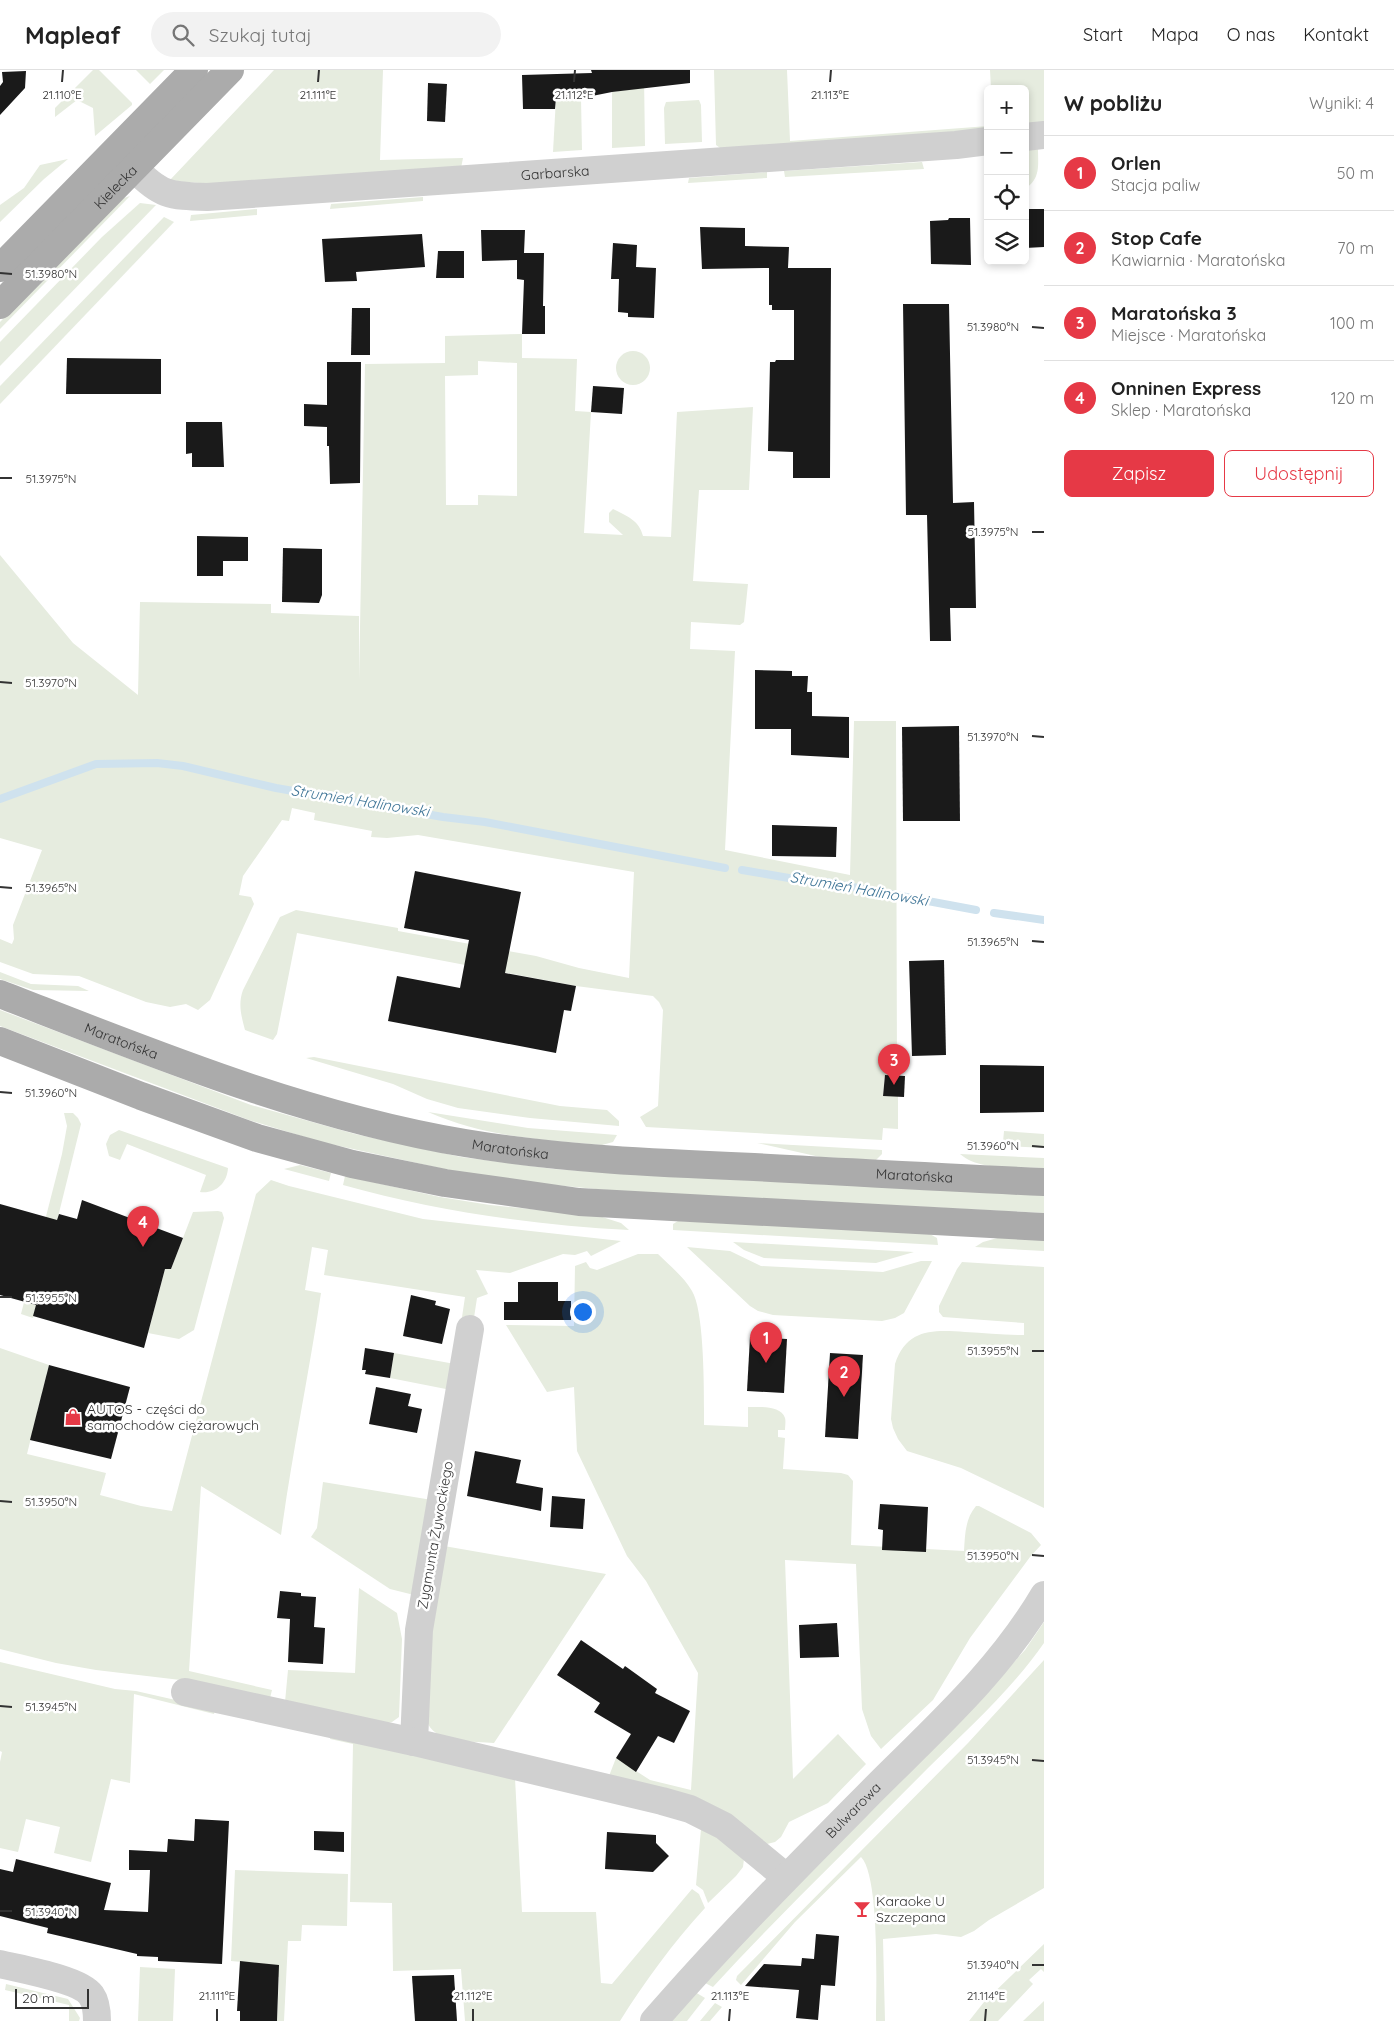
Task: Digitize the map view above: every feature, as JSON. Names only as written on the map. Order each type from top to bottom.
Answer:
[{"type":"main road","name":"Kielecka","points":[[0,268],[194,70]]},
{"type":"main road","name":"Kielecka","points":[[0,305],[230,70]]},
{"type":"main road","name":"Maratońska","points":[[0,994],[198,1070],[291,1102],[387,1127],[465,1143],[515,1151],[609,1160],[1044,1182]]},
{"type":"main road","points":[[0,1041],[256,1138],[352,1164],[445,1183],[526,1196],[598,1203],[1044,1227]]},
{"type":"street","points":[[1029,137],[1044,135]]},
{"type":"street","name":"Garbarska","points":[[134,168],[150,185],[165,193],[177,196],[207,198],[984,142]]},
{"type":"street","points":[[0,254],[40,228]]},
{"type":"street","name":"Zygmunta Żywockiego","points":[[414,1742],[419,1630],[470,1329]]},
{"type":"street","name":"Bulwarowa","points":[[654,2021],[786,1877],[982,1681],[1027,1624],[1044,1595]]},
{"type":"street","points":[[186,1692],[414,1742],[690,1809],[724,1826],[786,1877]]},
{"type":"street","points":[[0,1964],[81,1986],[90,1994],[96,2004],[97,2021]]},
{"type":"shaded area","points":[[93,70],[99,70],[132,103],[95,136],[93,108],[77,100],[55,117],[55,108]]},
{"type":"shaded area","points":[[136,70],[164,70],[150,84]]},
{"type":"shaded area","points":[[274,70],[383,70],[380,160],[463,158],[461,168],[235,185],[170,180]]},
{"type":"shaded area","points":[[714,70],[787,70],[790,141],[984,126],[984,133],[723,150],[716,145]]},
{"type":"shaded area","points":[[990,70],[1044,70],[1044,125],[1029,127],[1029,85],[991,85]]},
{"type":"shaded area","points":[[644,76],[645,146],[612,148],[612,92],[626,90],[625,77]]},
{"type":"shaded area","points":[[556,98],[581,98],[582,150],[553,152]]},
{"type":"shaded area","points":[[699,100],[701,105],[702,142],[665,144],[664,108],[666,102]]},
{"type":"shaded area","points":[[1038,148],[1038,171],[1029,186],[1029,175],[1029,149]]},
{"type":"shaded area","points":[[68,159],[44,179],[0,222],[0,205],[24,188],[40,165]]},
{"type":"shaded area","points":[[922,162],[924,169],[785,177],[784,171]]},
{"type":"shaded area","points":[[767,172],[767,178],[688,183],[689,178]]},
{"type":"shaded area","points":[[130,196],[0,329],[0,322],[115,205]]},
{"type":"shaded area","points":[[423,197],[423,201],[330,209],[331,204]]},
{"type":"shaded area","points":[[140,203],[156,205],[0,366],[0,342],[102,237]]},
{"type":"shaded area","points":[[257,209],[257,215],[190,221],[191,215]]},
{"type":"shaded area","points":[[164,217],[174,222],[0,404],[0,386]]},
{"type":"shaded area","points":[[522,334],[522,358],[577,359],[575,411],[591,412],[584,533],[623,535],[609,522],[609,513],[613,509],[628,516],[635,522],[643,536],[671,537],[677,412],[753,407],[749,490],[699,490],[693,581],[748,584],[744,622],[740,625],[691,622],[690,649],[735,651],[725,850],[850,875],[854,721],[896,721],[897,1075],[885,1075],[883,1095],[898,1096],[898,1129],[883,1128],[882,1140],[646,1127],[640,1117],[658,1106],[663,1010],[653,996],[576,986],[297,933],[277,1034],[273,1040],[245,1030],[240,1005],[243,990],[280,917],[296,910],[398,928],[398,931],[536,956],[579,968],[629,978],[634,872],[418,835],[387,838],[371,837],[372,831],[314,820],[315,813],[292,808],[289,821],[282,820],[243,876],[239,895],[251,897],[254,904],[210,1000],[198,1010],[186,1004],[170,1007],[146,1002],[79,976],[33,974],[0,962],[0,939],[12,944],[14,939],[13,925],[42,850],[0,838],[0,555],[73,643],[138,695],[140,602],[271,604],[271,613],[359,616],[359,681],[365,364],[445,363],[445,336]],"holes":[[[478,361],[517,363],[517,496],[478,495],[478,505],[446,505],[445,376],[478,375]]]},
{"type":"shaded area","points":[[633,351],[645,356],[650,368],[645,380],[633,385],[621,380],[616,368],[621,356]]},
{"type":"shaded area","points":[[0,972],[31,984],[78,986],[89,991],[33,990],[0,979]]},
{"type":"shaded area","points":[[0,1010],[251,1105],[355,1134],[461,1157],[554,1169],[625,1174],[1044,1195],[1044,1213],[617,1191],[544,1184],[458,1172],[321,1142],[249,1120],[0,1026]]},
{"type":"shaded area","points":[[314,1057],[560,1106],[607,1110],[619,1121],[619,1126],[530,1118],[458,1108],[427,1099],[393,1084],[306,1058]]},
{"type":"shaded area","points":[[428,1112],[528,1128],[617,1135],[613,1142],[602,1145],[536,1139],[471,1127]]},
{"type":"shaded area","points":[[64,1113],[73,1113],[81,1124],[33,1318],[21,1314],[62,1154],[67,1126]]},
{"type":"shaded area","points":[[119,1130],[228,1168],[225,1179],[215,1190],[200,1192],[206,1175],[127,1144],[120,1160],[109,1156],[106,1144],[110,1135]]},
{"type":"shaded area","points":[[1004,1131],[1044,1134],[1044,1148],[1007,1146],[1003,1142]]},
{"type":"shaded area","points":[[757,1143],[882,1150],[882,1154],[876,1160],[820,1157]]},
{"type":"shaded area","points":[[960,1154],[1044,1158],[1044,1168],[988,1166],[977,1163]]},
{"type":"shaded area","points":[[300,1165],[331,1173],[329,1181],[284,1169]]},
{"type":"shaded area","points":[[345,1176],[440,1197],[490,1205],[599,1216],[621,1223],[629,1230],[557,1225],[449,1209],[343,1185]]},
{"type":"shaded area","points":[[271,1180],[423,1219],[621,1241],[591,1256],[587,1251],[575,1255],[563,1254],[510,1273],[476,1270],[488,1294],[477,1298],[473,1324],[458,1344],[465,1297],[324,1275],[328,1250],[312,1247],[305,1290],[321,1293],[281,1535],[201,1486],[189,1671],[272,1690],[270,1698],[189,1681],[96,1670],[56,1663],[0,1649],[0,1348],[49,1365],[27,1454],[106,1473],[100,1495],[141,1506],[172,1511],[256,1194]]},
{"type":"shaded area","points":[[193,1212],[222,1212],[224,1218],[194,1330],[179,1339],[148,1333],[165,1269],[171,1269]]},
{"type":"shaded area","points":[[678,1221],[928,1233],[937,1238],[938,1245],[673,1230],[673,1224]]},
{"type":"shaded area","points":[[1001,1237],[1044,1240],[1044,1251],[975,1247],[983,1242]]},
{"type":"shaded area","points":[[733,1242],[914,1252],[876,1263],[764,1258],[744,1250]]},
{"type":"shaded area","points":[[687,1247],[730,1251],[761,1266],[883,1272],[921,1261],[932,1261],[904,1313],[895,1318],[882,1321],[773,1315],[758,1311],[750,1306]]},
{"type":"shaded area","points":[[638,1254],[658,1254],[676,1271],[692,1291],[702,1335],[704,1425],[748,1427],[748,1407],[774,1409],[783,1414],[785,1430],[778,1430],[778,1437],[785,1438],[783,1469],[841,1473],[848,1475],[853,1481],[851,1545],[964,1551],[965,1533],[970,1516],[976,1506],[979,1506],[1031,1533],[1041,1545],[970,1638],[933,1700],[881,1749],[871,1736],[862,1709],[856,1564],[785,1560],[793,1779],[838,1734],[866,1764],[828,1803],[789,1822],[781,1837],[775,1842],[767,1844],[609,1776],[616,1758],[650,1780],[691,1790],[698,1673],[646,1581],[627,1556],[577,1451],[574,1387],[547,1392],[506,1325],[574,1326],[575,1266],[586,1262],[590,1268],[597,1270]]},
{"type":"shaded area","points":[[962,1262],[1044,1267],[1044,1508],[961,1468],[907,1451],[893,1428],[891,1419],[895,1364],[900,1352],[914,1338],[923,1334],[943,1331],[1024,1335],[1024,1323],[943,1317],[939,1312],[939,1306]]},
{"type":"shaded area","points":[[394,1353],[455,1364],[451,1390],[390,1378]]},
{"type":"shaded area","points":[[323,1482],[432,1500],[414,1595],[390,1589],[311,1537],[317,1528]]},
{"type":"shaded area","points":[[444,1546],[606,1574],[494,1743],[448,1738],[440,1735],[428,1724],[428,1643]]},
{"type":"shaded area","points":[[359,1588],[397,1613],[402,1639],[399,1717],[392,1722],[383,1724],[285,1702],[288,1670],[355,1673]]},
{"type":"shaded area","points":[[1044,1622],[1044,1643],[1032,1660],[989,1708],[792,1904],[713,1987],[703,1982],[1003,1674],[1025,1650]]},
{"type":"shaded area","points":[[1044,1660],[1044,1888],[961,1937],[936,1934],[883,1939],[885,2021],[876,2021],[876,1935],[874,1909],[867,1868],[861,1857],[795,1922],[741,1985],[736,1980],[737,1976],[968,1743]]},
{"type":"shaded area","points":[[0,1662],[115,1689],[136,1691],[215,1709],[214,1714],[134,1694],[130,1783],[111,1779],[91,1862],[54,1853],[60,1827],[26,1819],[18,1852],[0,1848],[0,1762],[2,1752],[0,1751]]},
{"type":"shaded area","points":[[331,1735],[515,1778],[522,1912],[596,1912],[601,1983],[612,1984],[692,1889],[699,1894],[705,1908],[660,1963],[620,2021],[465,2021],[461,1969],[393,1971],[392,1903],[350,1902],[353,1744],[330,1739]]},
{"type":"shaded area","points":[[701,1829],[713,1834],[744,1859],[743,1867],[736,1876],[708,1903],[703,1890],[696,1885]]},
{"type":"shaded area","points":[[235,1870],[348,1874],[347,1926],[302,1925],[301,1941],[288,1941],[284,2021],[277,2021],[279,1977],[274,1977],[275,1965],[231,1961]]},
{"type":"shaded area","points":[[1044,1944],[1044,1972],[1041,1969],[1029,1980],[1033,1984],[998,2021],[969,2021],[984,2002]]},
{"type":"shaded area","points":[[140,1967],[175,1969],[173,2021],[138,2021]]},
{"type":"shaded area","points":[[6,1984],[68,1999],[80,2018],[79,2021],[69,2021],[69,2005],[5,1990]]},
{"type":"shaded area","points":[[695,1992],[705,1998],[687,2021],[672,2021]]},
{"type":"shaded area","points":[[1044,2001],[1044,2021],[1023,2021]]},
{"type":"shaded area","points":[[715,2003],[722,2007],[710,2021],[700,2021]]},
{"type":"building","points":[[591,70],[690,70],[690,83],[612,92],[582,98],[556,98],[555,109],[523,109],[522,75],[592,73]]},
{"type":"building","points":[[26,71],[25,88],[0,115],[2,72]]},
{"type":"building","points":[[428,83],[447,84],[445,122],[427,121]]},
{"type":"building","points":[[1029,209],[1044,209],[1044,247],[1029,248]]},
{"type":"building","points":[[949,218],[970,218],[971,265],[931,264],[930,221],[948,220]]},
{"type":"building","points":[[700,227],[745,228],[745,246],[789,247],[788,268],[831,268],[830,478],[793,478],[793,452],[768,451],[770,362],[794,360],[794,310],[772,310],[772,305],[769,305],[769,268],[702,269]]},
{"type":"building","points":[[481,230],[525,230],[524,253],[544,253],[543,306],[545,306],[545,334],[522,334],[524,280],[517,279],[517,260],[482,261]]},
{"type":"building","points":[[422,234],[425,267],[356,272],[357,281],[325,282],[322,239]]},
{"type":"building","points":[[613,243],[637,245],[636,267],[656,268],[654,318],[628,317],[628,313],[618,312],[619,279],[611,279]]},
{"type":"building","points":[[438,251],[464,251],[464,278],[436,278]]},
{"type":"building","points":[[903,304],[949,304],[953,503],[974,502],[976,608],[950,608],[951,641],[930,641],[927,515],[906,515]]},
{"type":"building","points":[[352,308],[370,308],[370,355],[351,355]]},
{"type":"building","points":[[67,358],[161,359],[161,394],[66,394]]},
{"type":"building","points":[[327,362],[361,362],[360,483],[330,484],[327,427],[304,426],[304,404],[327,405]]},
{"type":"building","points":[[593,386],[624,388],[622,414],[591,412]]},
{"type":"building","points":[[186,422],[222,422],[224,467],[192,467],[192,453],[186,454]]},
{"type":"building","points":[[197,536],[248,537],[248,561],[223,561],[223,576],[197,576]]},
{"type":"building","points":[[283,548],[322,549],[322,595],[319,603],[282,602]]},
{"type":"building","points":[[755,670],[792,671],[792,676],[808,676],[807,692],[812,692],[812,716],[849,717],[849,758],[791,755],[791,729],[755,729]]},
{"type":"building","points":[[959,726],[960,821],[903,821],[902,727]]},
{"type":"building","points":[[772,825],[837,827],[836,857],[772,856]]},
{"type":"building","points":[[415,871],[521,892],[505,973],[576,986],[571,1011],[564,1010],[556,1053],[388,1021],[397,976],[460,988],[469,940],[404,928]]},
{"type":"building","points":[[944,960],[946,1055],[912,1056],[909,961]]},
{"type":"building","points":[[980,1065],[1044,1066],[1044,1112],[980,1113]]},
{"type":"building","points":[[885,1075],[905,1076],[904,1097],[883,1096]]},
{"type":"building","points":[[82,1200],[183,1238],[171,1269],[165,1269],[144,1348],[33,1316],[36,1305],[0,1295],[0,1204],[57,1220],[59,1214],[77,1219]]},
{"type":"building","points":[[518,1282],[558,1282],[558,1301],[571,1301],[571,1320],[504,1320],[504,1302],[518,1302]]},
{"type":"building","points":[[411,1295],[436,1301],[435,1305],[450,1309],[442,1344],[403,1336]]},
{"type":"building","points":[[750,1337],[787,1339],[784,1393],[747,1391]]},
{"type":"building","points":[[365,1348],[394,1353],[390,1378],[365,1374],[366,1370],[362,1370]]},
{"type":"building","points":[[830,1353],[863,1355],[858,1439],[825,1437]]},
{"type":"building","points":[[49,1365],[130,1387],[111,1459],[30,1440]]},
{"type":"building","points":[[376,1387],[411,1394],[408,1406],[422,1409],[417,1433],[369,1424]]},
{"type":"building","points":[[475,1451],[521,1460],[516,1483],[543,1488],[541,1511],[467,1496]]},
{"type":"building","points":[[552,1496],[585,1499],[583,1529],[550,1527]]},
{"type":"building","points":[[880,1504],[928,1507],[926,1552],[882,1550],[883,1530],[878,1529]]},
{"type":"building","points":[[280,1591],[316,1597],[314,1627],[325,1628],[323,1664],[288,1662],[290,1619],[277,1618]]},
{"type":"building","points":[[837,1623],[839,1657],[800,1658],[799,1625]]},
{"type":"building","points":[[581,1640],[623,1669],[625,1666],[657,1689],[655,1693],[690,1711],[674,1743],[658,1736],[636,1772],[616,1758],[631,1734],[594,1712],[600,1703],[557,1675]]},
{"type":"building","points":[[195,1819],[229,1821],[222,1964],[158,1961],[158,1957],[137,1956],[137,1954],[47,1933],[48,1928],[0,1916],[0,1869],[13,1872],[16,1859],[111,1883],[104,1910],[148,1912],[150,1870],[129,1870],[129,1850],[167,1852],[168,1839],[194,1841]]},
{"type":"building","points":[[314,1831],[344,1832],[344,1852],[314,1850]]},
{"type":"building","points":[[607,1832],[656,1835],[656,1843],[669,1856],[653,1872],[605,1869]]},
{"type":"building","points":[[816,1934],[839,1936],[835,1986],[821,1985],[818,2020],[796,2018],[799,1990],[745,1986],[764,1964],[801,1966],[802,1958],[814,1959]]},
{"type":"building","points":[[240,1961],[279,1965],[277,2021],[240,2021],[240,2011],[237,2011]]},
{"type":"building","points":[[454,1975],[457,2021],[415,2021],[412,1976]]},
{"type":"waterway","name":"Strumień Halinowski","points":[[0,799],[96,764],[157,763],[183,766],[276,788],[443,817],[485,822],[725,868]]},
{"type":"waterway","name":"Strumień Halinowski","points":[[742,870],[812,882],[826,882],[976,910]]},
{"type":"waterway","name":"Strumień Halinowski","points":[[994,913],[1044,920]]},
{"type":"place","name":"Maratońska 3","points":[[894,1085]]},
{"type":"place","name":"Onninen Express","points":[[143,1247]]},
{"type":"place","name":"Orlen","points":[[766,1363]]},
{"type":"place","name":"Stop Cafe","points":[[844,1397]]},
{"type":"place","name":"AUTOS - części do samochodów ciężarowych","points":[[73,1417]]},
{"type":"place","name":"Karaoke U Szczepana","points":[[862,1909]]}]
